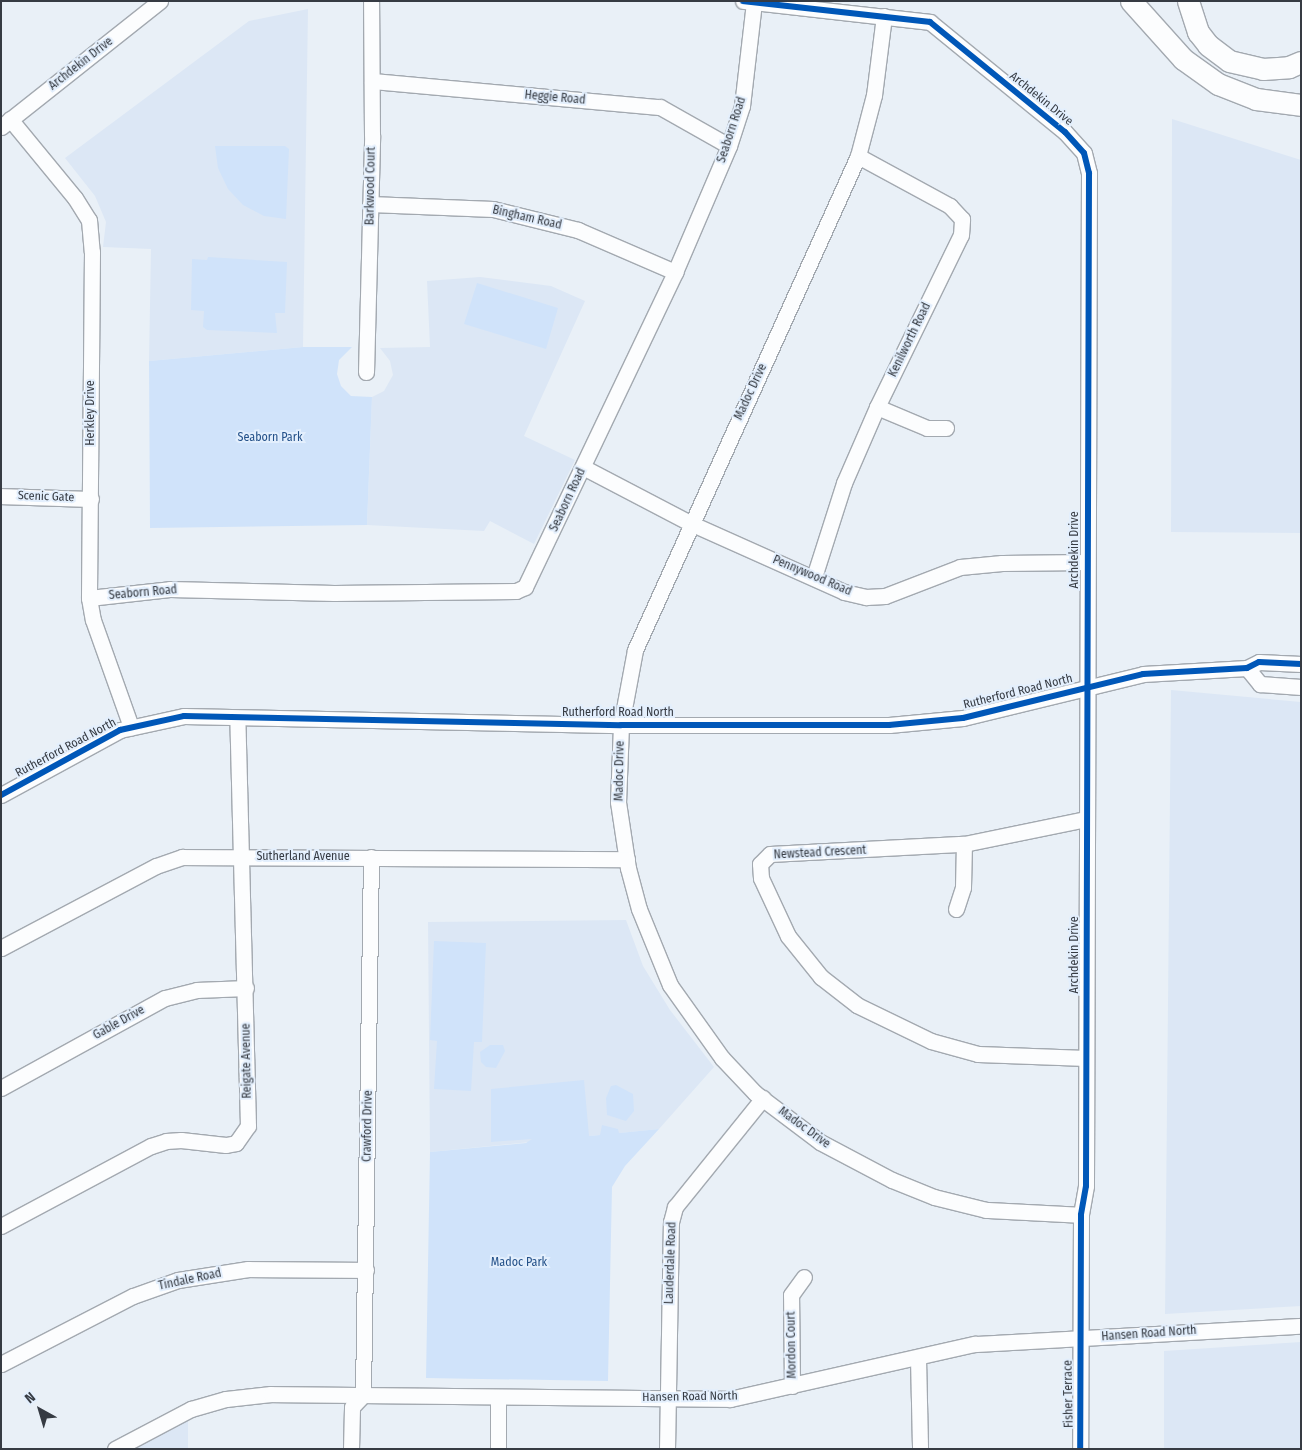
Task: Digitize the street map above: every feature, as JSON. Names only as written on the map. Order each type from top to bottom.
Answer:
[{"type":"highway","points":[[1131,1],[1183,59],[1218,84],[1256,100],[1301,105]]},
{"type":"highway","points":[[1188,1],[1198,32],[1208,45],[1229,61],[1263,69],[1289,67],[1301,62]]},
{"type":"street","name":"Archdekin Drive","points":[[6,123],[160,1]]},
{"type":"street","name":"Barkwood Court","points":[[366,372],[372,81],[371,1]]},
{"type":"street","name":"Archdekin Drive","points":[[749,2],[930,22],[1065,132],[1084,153],[1089,174],[1086,562],[1086,1186],[1082,1214],[1079,1338]]},
{"type":"street","name":"Seaborn Road","points":[[89,598],[170,589],[334,593],[516,591],[525,587],[531,578],[675,272],[729,146],[742,106],[749,2]]},
{"type":"street","name":"Madoc Drive","points":[[884,16],[874,95],[858,156],[690,523],[635,650],[621,725],[618,802],[627,859],[639,909],[670,985],[722,1058],[763,1098],[820,1142],[892,1180],[934,1197],[986,1210],[1082,1214]]},
{"type":"street","name":"Heggie Road","points":[[372,81],[660,107],[729,146]]},
{"type":"street","name":"Herkley Drive","points":[[6,123],[89,220],[91,499],[89,598],[93,620],[131,727]]},
{"type":"street","name":"Kenilworth Road","points":[[814,577],[844,483],[877,407],[961,235],[962,218],[950,206],[858,156]]},
{"type":"street","name":"Bingham Road","points":[[370,204],[493,209],[578,230],[675,272]]},
{"type":"street","points":[[877,407],[927,428],[946,428]]},
{"type":"street","name":"Pennywood Road","points":[[583,467],[690,523],[844,592],[885,596],[960,567],[1002,563],[1086,562]]},
{"type":"street","name":"Scenic Gate","points":[[1,496],[91,499]]},
{"type":"street","name":"Rutherford Road North","points":[[1,795],[131,727],[184,716],[237,719],[621,725],[889,725],[963,718],[1086,685],[1143,674],[1247,668],[1259,662],[1301,664]]},
{"type":"street","points":[[1247,668],[1260,684],[1301,687]]},
{"type":"street","name":"Reigate Avenue","points":[[1,1226],[116,1162],[166,1141],[217,1145],[236,1143],[248,1126],[243,857],[237,719]]},
{"type":"street","name":"Newstead Crescent","points":[[1086,819],[964,844],[770,854],[760,864],[761,878],[788,936],[821,977],[857,1004],[931,1041],[978,1054],[1086,1058]]},
{"type":"street","points":[[956,909],[963,887],[964,844]]},
{"type":"street","name":"Sutherland Avenue","points":[[1,948],[156,866],[182,857],[627,859]]},
{"type":"street","name":"Crawford Drive","points":[[363,1395],[371,857]]},
{"type":"street","name":"Gable Drive","points":[[1,1088],[165,998],[197,990],[246,988]]},
{"type":"street","name":"Lauderdale Road","points":[[667,1449],[671,1222],[675,1207],[763,1098]]},
{"type":"street","name":"Tindale Road","points":[[1,1364],[133,1296],[178,1280],[248,1269],[366,1270]]},
{"type":"street","name":"Mordon Court","points":[[792,1386],[791,1295],[804,1278]]},
{"type":"street","name":"Hansen Road North","points":[[115,1449],[191,1409],[226,1399],[271,1394],[498,1398],[730,1399],[975,1344],[1301,1326]]},
{"type":"street","name":"Fisher Terrace","points":[[1079,1338],[1080,1449]]},
{"type":"street","points":[[918,1358],[920,1449]]},
{"type":"street","points":[[351,1449],[352,1407],[363,1395]]},
{"type":"street","points":[[498,1398],[498,1449]]},
{"type":"shaded area","points":[[308,9],[303,347],[149,361],[151,249],[103,247],[106,222],[95,196],[65,158],[249,21]]},
{"type":"shaded area","points":[[1172,119],[1301,160],[1301,533],[1171,532]]},
{"type":"shaded area","points":[[480,277],[551,286],[585,301],[524,436],[575,460],[534,544],[490,521],[484,531],[367,525],[372,397],[384,391],[393,375],[390,361],[380,348],[430,347],[427,281]]},
{"type":"shaded area","points":[[1171,690],[1301,702],[1301,1306],[1165,1314]]},
{"type":"shaded area","points":[[626,920],[643,966],[670,1010],[714,1067],[659,1129],[430,1152],[428,922]]},
{"type":"shaded area","points":[[1301,1342],[1301,1449],[1164,1449],[1164,1351]]},
{"type":"shaded area","points":[[188,1420],[188,1449],[129,1449],[176,1425]]},
{"type":"green space","points":[[215,146],[285,146],[289,149],[286,219],[264,216],[243,205],[228,189],[218,168]]},
{"type":"green space","points":[[208,257],[287,262],[285,313],[275,313],[277,333],[207,330],[203,327],[204,311],[191,310],[192,259],[207,260]]},
{"type":"green space","points":[[477,283],[558,308],[546,349],[464,324]]},
{"type":"green space","name":"Seaborn Park","points":[[303,347],[352,347],[339,360],[337,374],[341,386],[351,396],[372,397],[367,525],[150,528],[149,361]]},
{"type":"green space","points":[[434,941],[486,943],[482,1042],[474,1042],[471,1091],[434,1089],[437,1041],[430,1040]]},
{"type":"green space","points":[[490,1045],[503,1045],[505,1051],[496,1068],[486,1067],[481,1062],[480,1052]]},
{"type":"green space","name":"Madoc Park","points":[[584,1080],[589,1136],[600,1135],[602,1125],[618,1129],[619,1133],[659,1129],[625,1166],[612,1187],[608,1381],[426,1378],[430,1152],[526,1143],[532,1139],[491,1142],[491,1089]]},
{"type":"green space","points":[[616,1085],[633,1094],[634,1111],[626,1121],[607,1115],[606,1098],[611,1086]]},
{"type":"cycle path","points":[[743,1],[930,22],[1065,132],[1084,153],[1089,173],[1086,1186],[1081,1215],[1080,1449]]},
{"type":"cycle path","points":[[1,795],[120,730],[184,716],[621,725],[889,725],[963,718],[1143,674],[1247,668],[1259,662],[1301,664]]}]
